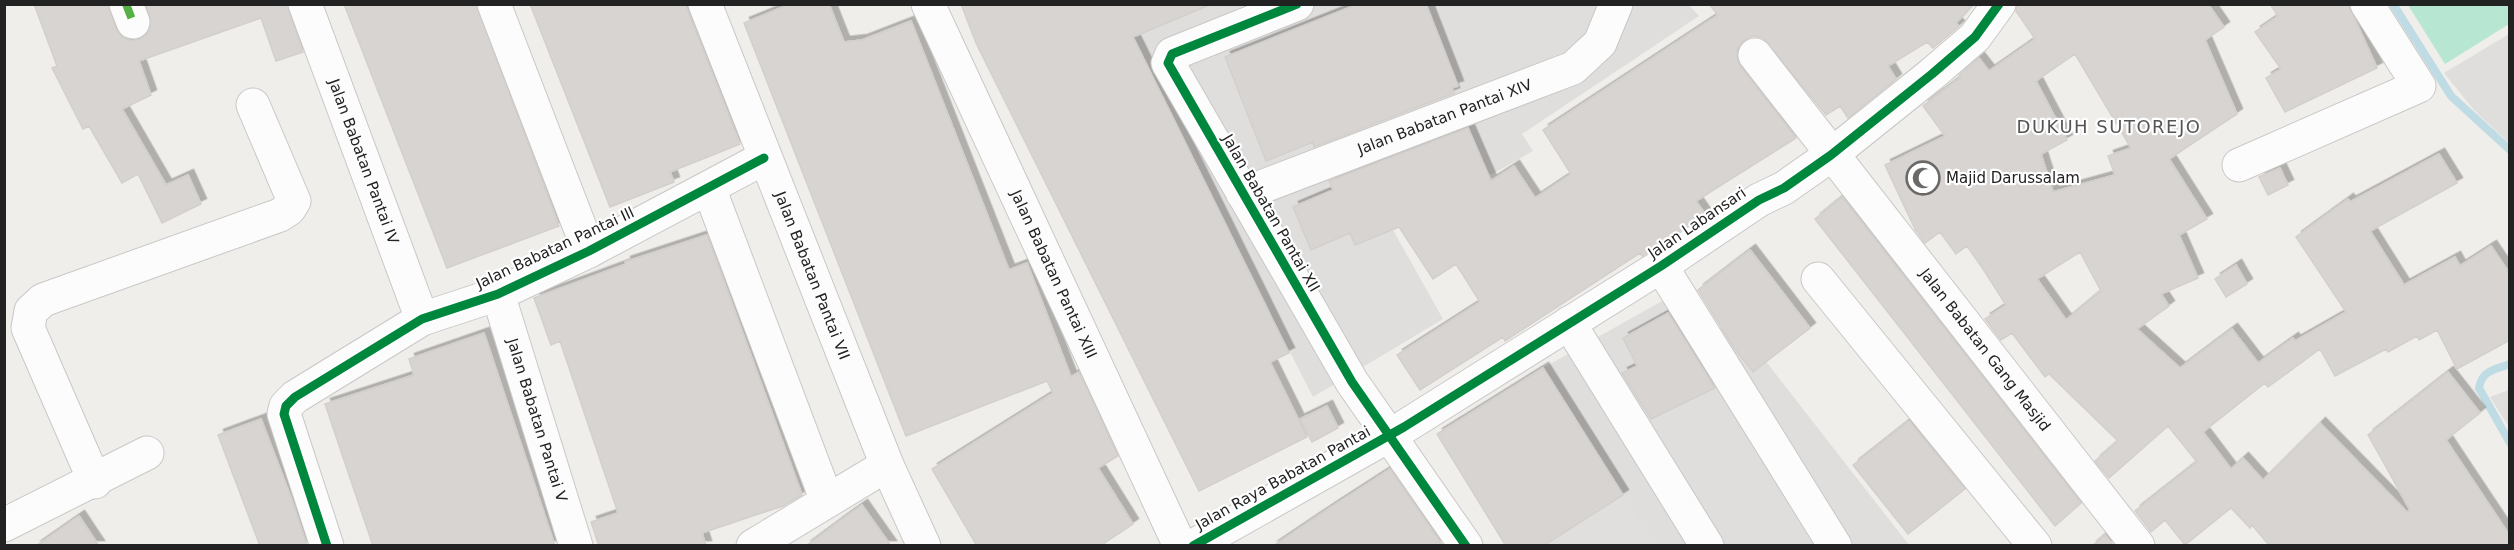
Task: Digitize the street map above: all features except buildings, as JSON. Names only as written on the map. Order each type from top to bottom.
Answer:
[{"type":"street","name":"Jalan Babatan Pantai IV","points":[[305,4],[422,319]]},
{"type":"street","points":[[494,4],[589,251]]},
{"type":"street","name":"Jalan Babatan Pantai XIII","points":[[928,4],[1180,546]]},
{"type":"street","name":"Jalan Babatan Pantai XII","points":[[1297,4],[1172,54],[1169,58],[1171,69],[1352,382],[1388,437],[1466,546]]},
{"type":"street","name":"Jalan Babatan Pantai XIV","points":[[1244,194],[1573,68],[1600,43],[1616,4]]},
{"type":"street","name":"Jalan Labansari","points":[[1388,437],[1660,266],[1759,200],[1784,188],[1831,155],[1975,37],[1998,4]]},
{"type":"street","points":[[2239,165],[2419,86],[2367,4]]},
{"type":"street","name":"Jalan Babatan Pantai VII","points":[[710,6],[764,158],[887,465],[924,546]]},
{"type":"street","name":"Jalan Babatan Gang Masjid","points":[[1755,55],[2138,546]]},
{"type":"street","points":[[95,482],[28,328],[31,311],[43,300],[280,215],[289,209],[294,201],[253,105]]},
{"type":"street","name":"Jalan Babatan Pantai Ill","points":[[327,546],[284,414],[286,406],[295,397],[422,319],[498,294],[589,251],[764,158]]},
{"type":"street","points":[[709,188],[827,501]]},
{"type":"street","points":[[1660,266],[1835,546]]},
{"type":"street","points":[[1818,279],[2035,546]]},
{"type":"street","name":"Jalan Babatan Pantai V","points":[[498,294],[576,546]]},
{"type":"street","points":[[1569,323],[1707,546]]},
{"type":"street","name":"Jalan Raya Babatan Pantai","points":[[1193,546],[1388,437]]},
{"type":"street","points":[[4,525],[95,482],[147,453]]},
{"type":"street","points":[[753,546],[887,465]]},
{"type":"shaded area","points":[[1032,4],[1688,4],[1699,16],[1522,134],[1533,151],[1393,230],[1443,319],[1313,397],[1290,352],[1210,394]]},
{"type":"shaded area","points":[[2509,34],[2509,143],[2474,110],[2444,73]]},
{"type":"shaded area","points":[[1685,288],[1718,331],[1732,318],[1909,545],[1644,545],[1536,372]]},
{"type":"shaded area","points":[[2510,390],[2509,427],[2490,397]]},
{"type":"shaded area","points":[[1623,495],[1654,545],[1543,546]]},
{"type":"green space","points":[[2408,5],[2509,5],[2509,24],[2445,64]]},
{"type":"waterway","points":[[2393,4],[2451,96],[2510,150]]},
{"type":"waterway","points":[[2510,364],[2486,374],[2479,388],[2510,443]]},
{"type":"marked path","points":[[126,4],[133,22]]},
{"type":"cycle path","points":[[1297,4],[1172,54],[1168,63],[1352,382],[1466,546]]},
{"type":"cycle path","points":[[1193,546],[1404,427],[1661,266],[1759,200],[1784,188],[1831,155],[1932,74],[1975,37],[1999,4]]},
{"type":"cycle path","points":[[327,546],[284,414],[286,406],[295,397],[422,319],[498,294],[589,251],[764,158]]},
{"type":"place","name":"Majid Darussalam","points":[[1923,178]]},
{"type":"district","name":"DUKUH SUTOREJO","points":[[2109,127]]}]
